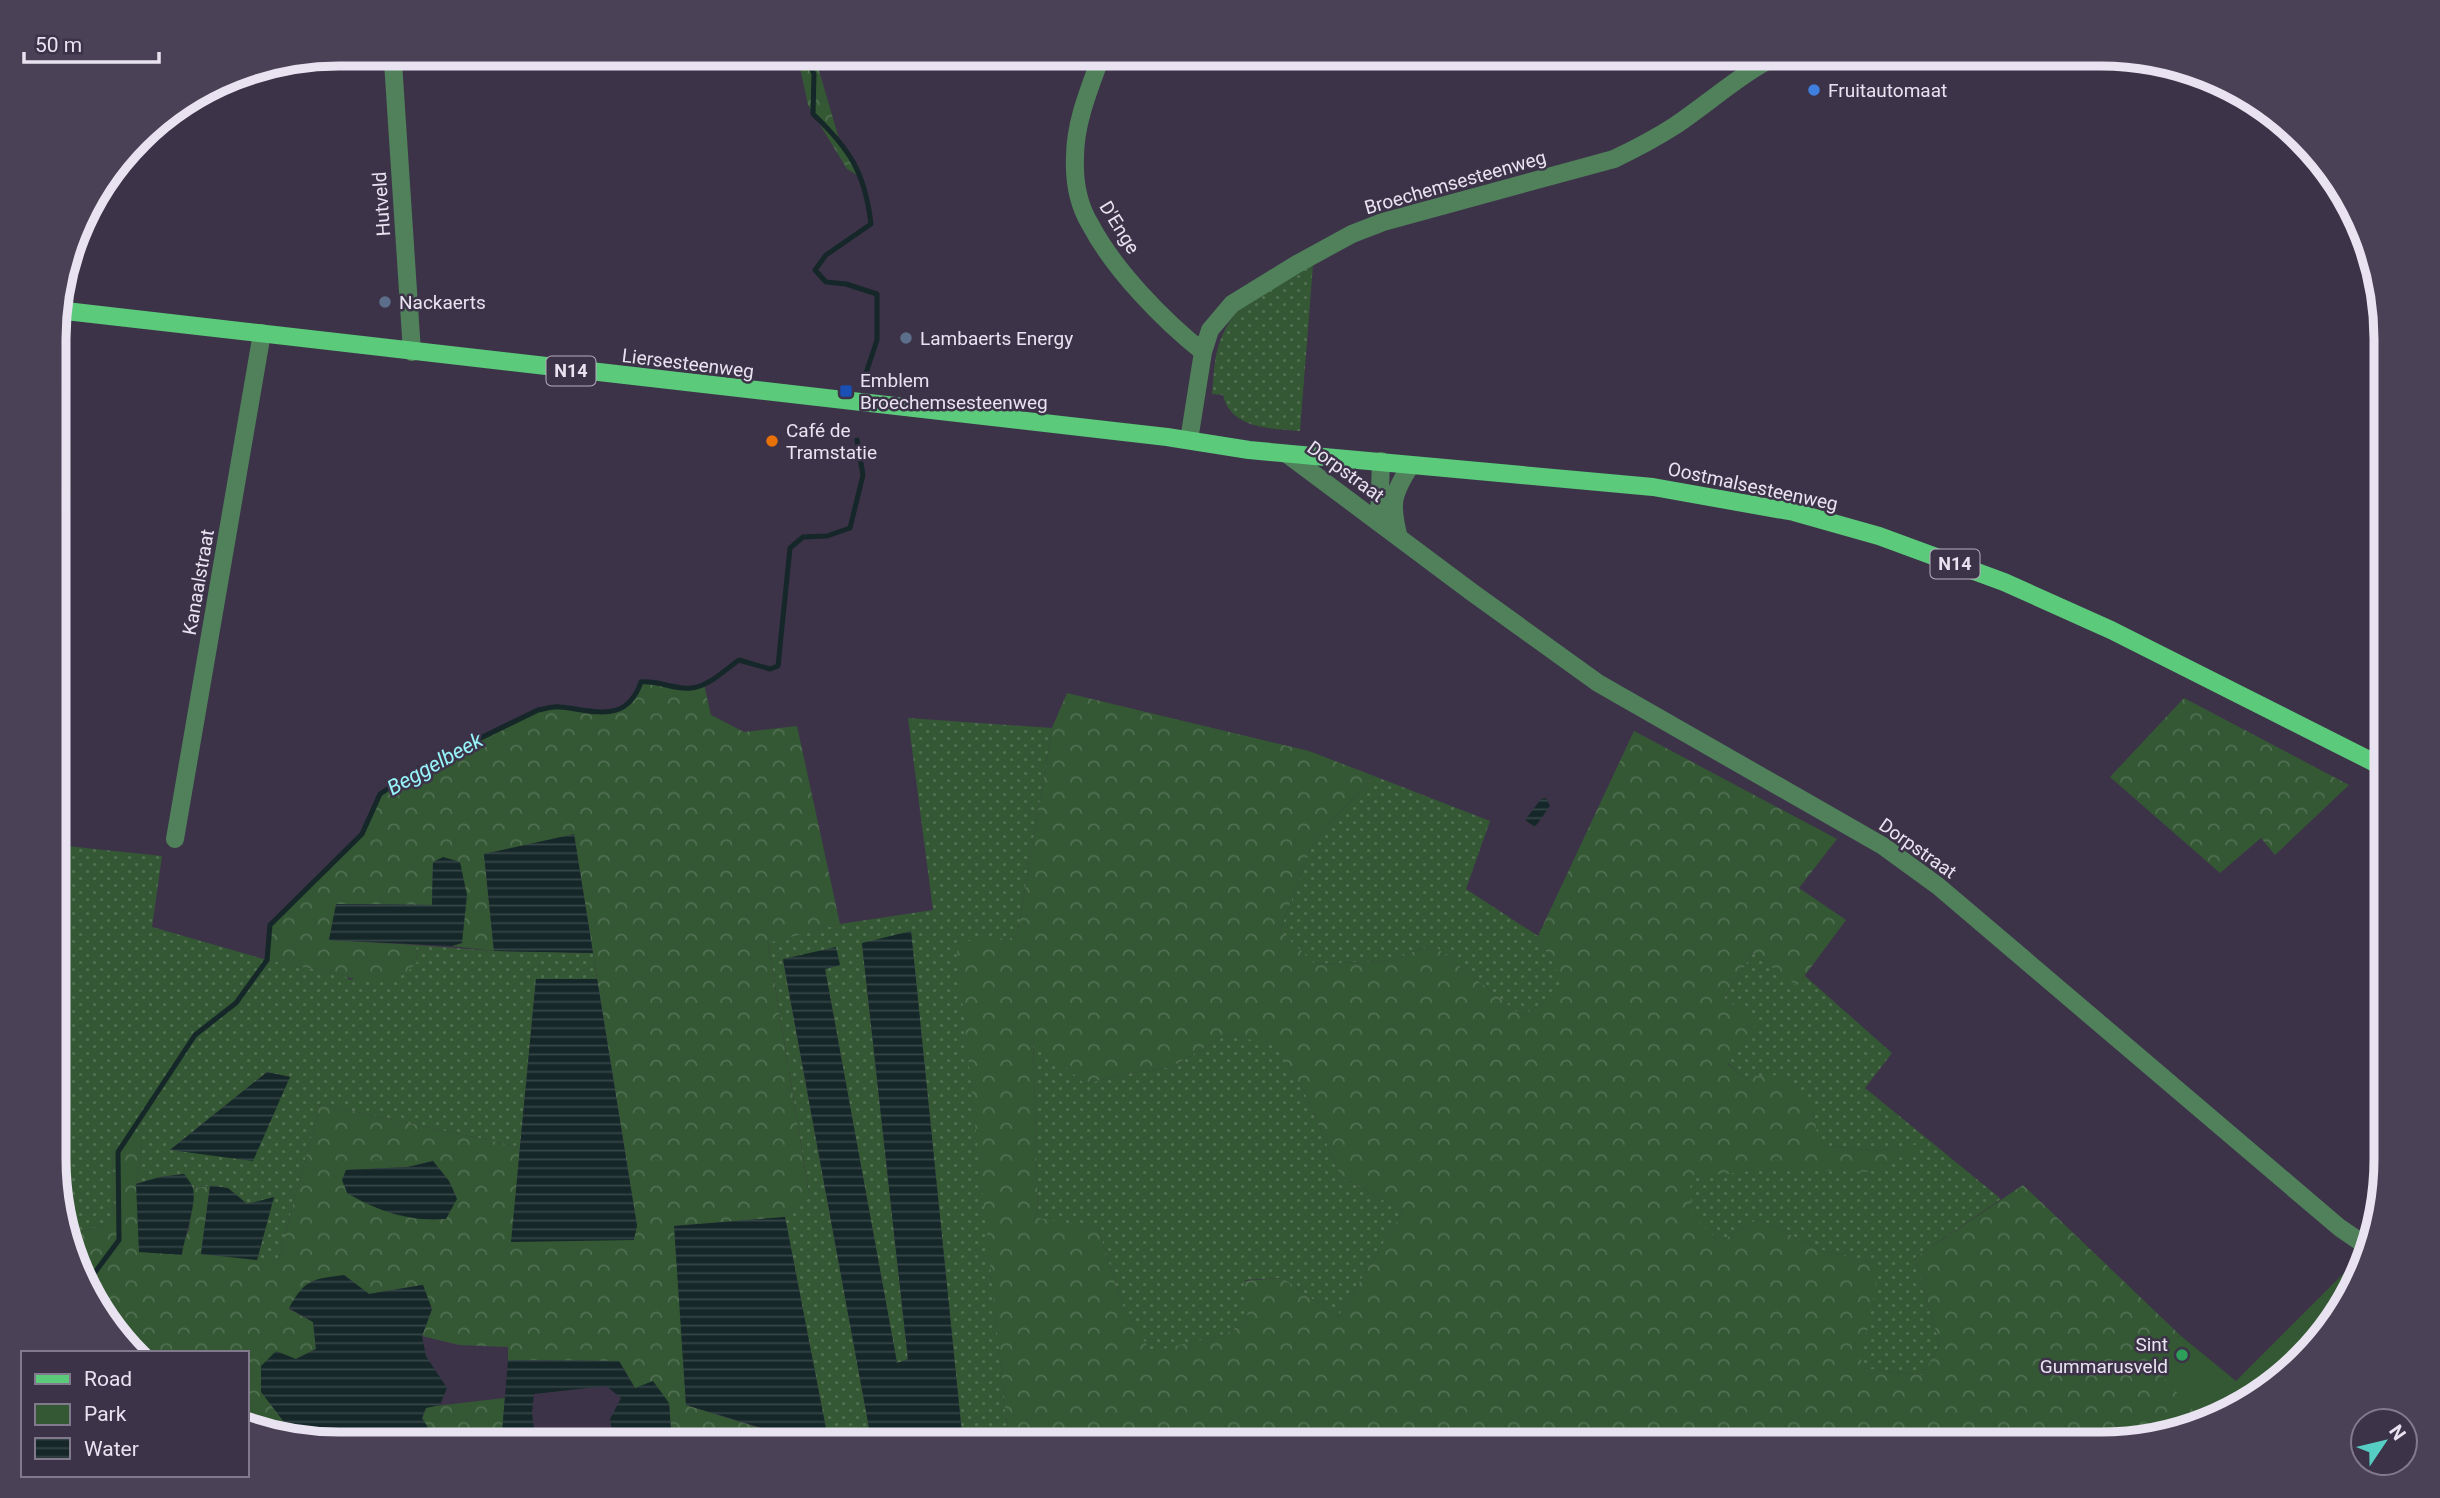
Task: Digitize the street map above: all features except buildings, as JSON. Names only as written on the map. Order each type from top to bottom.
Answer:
[{"type":"main road","name":"Liersesteenweg","points":[[68,311],[1189,440]]},
{"type":"main road","name":"Oostmalsesteenweg","points":[[1189,440],[1287,454],[1653,487],[1794,512],[1880,536],[2004,582],[2111,630],[2374,762]]},
{"type":"street","name":"Hutveld","points":[[393,66],[412,352]]},
{"type":"street","name":"D'Enge","points":[[1098,66],[1080,117],[1076,142],[1076,185],[1081,202],[1090,225],[1125,275],[1203,352]]},
{"type":"street","name":"Broechemsesteenweg","points":[[1189,440],[1203,352],[1210,330],[1232,304],[1352,234],[1408,214],[1614,159],[1676,125],[1741,76],[1759,66]]},
{"type":"street","name":"Kanaalstraat","points":[[175,839],[262,333]]},
{"type":"street","name":"Dorpstraat","points":[[1287,454],[1598,683],[1883,846],[1938,886],[2329,1220],[2360,1242]]},
{"type":"street","name":"Dorpstraat","points":[[1379,521],[1381,461]]},
{"type":"street","name":"Dorpstraat","points":[[1399,538],[1393,514],[1396,488],[1411,465]]},
{"type":"green space","points":[[800,66],[818,66],[839,139],[862,178],[847,169],[808,105]]},
{"type":"green space","points":[[1313,265],[1300,431],[1265,428],[1243,421],[1227,406],[1223,395],[1212,394],[1216,356],[1223,334],[1230,321],[1250,300],[1274,284]]},
{"type":"green space","points":[[651,681],[691,688],[704,684],[711,715],[744,732],[797,726],[840,924],[768,943],[809,1194],[785,1217],[675,1226],[686,1405],[773,1432],[671,1432],[669,1403],[635,1388],[619,1361],[508,1360],[508,1347],[459,1345],[422,1336],[432,1309],[422,1285],[369,1294],[344,1275],[289,1309],[313,1322],[316,1349],[296,1359],[290,1427],[248,1416],[248,1351],[145,1351],[103,1295],[87,1263],[77,1233],[114,1222],[112,1148],[126,1136],[140,1132],[142,1146],[136,1184],[184,1241],[189,1229],[193,1188],[210,1186],[201,1254],[278,1261],[320,1104],[520,1147],[512,1242],[637,1226],[574,835],[484,854],[494,951],[452,946],[462,942],[433,862],[432,905],[337,904],[329,940],[416,945],[417,962],[404,974],[383,980],[365,980],[267,960],[270,925],[362,834],[380,794],[421,767],[531,712],[555,707],[608,712],[618,710],[635,696],[641,682]],"holes":[[[433,1161],[449,1181],[457,1199],[346,1170],[408,1167]]]},
{"type":"green space","points":[[1067,693],[1309,751],[1374,776],[1314,840],[1280,931],[1315,964],[1386,961],[1433,945],[1522,1016],[1566,987],[1538,936],[1634,731],[1837,839],[1799,888],[1846,920],[1797,986],[1753,953],[1724,998],[1758,1022],[1728,1064],[1742,1077],[1777,1075],[1812,1110],[1820,1145],[1874,1151],[1934,1142],[1869,1172],[1773,1168],[1727,1174],[1690,1175],[1691,1213],[1719,1242],[1758,1219],[1822,1250],[1880,1265],[1860,1368],[1922,1375],[1940,1345],[1915,1258],[2023,1185],[2181,1336],[2164,1339],[2198,1413],[2154,1426],[2100,1432],[1008,1432],[956,942],[1017,937],[1052,728]],"holes":[[[1225,1036],[1274,1043],[1305,1093],[1341,1177],[1403,1211],[1338,1317],[1283,1278],[1244,1281],[1248,1321],[1225,1334],[1151,1352],[1122,1304],[1098,1228],[1038,1218],[1033,1038],[1085,1084],[1171,1067]]]},
{"type":"green space","points":[[2184,698],[2349,785],[2275,855],[2261,838],[2220,873],[2110,777]]},
{"type":"green space","points":[[908,718],[1052,728],[1017,937],[957,943],[1008,1432],[962,1432],[911,932],[862,944],[908,1360],[897,1363],[825,969],[840,965],[783,960],[870,1432],[824,1432],[826,1429],[785,1217],[809,1193],[768,942],[840,924],[933,910]]},
{"type":"green space","points":[[1374,776],[1490,821],[1466,889],[1538,936],[1567,987],[1522,1016],[1433,945],[1386,961],[1314,964],[1280,931],[1314,840]]},
{"type":"green space","points":[[66,846],[162,856],[152,927],[267,960],[344,975],[350,980],[417,962],[416,945],[494,951],[593,953],[597,979],[536,979],[520,1147],[320,1104],[278,1261],[257,1260],[273,1198],[247,1204],[223,1187],[193,1188],[184,1174],[136,1184],[142,1146],[112,1148],[114,1222],[78,1233],[69,1194],[66,1158]],"holes":[[[267,1072],[290,1077],[171,1150]]]},
{"type":"green space","points":[[1753,953],[1797,985],[1805,976],[1892,1053],[1865,1088],[2001,1199],[1915,1258],[1940,1345],[1922,1375],[1859,1368],[1879,1265],[1822,1250],[1758,1219],[1719,1242],[1690,1213],[1690,1175],[1773,1168],[1931,1143],[1874,1151],[1819,1145],[1812,1110],[1742,1077],[1728,1063],[1757,1022],[1724,998]]},
{"type":"green space","points":[[1225,1036],[1274,1042],[1305,1093],[1341,1177],[1403,1211],[1338,1317],[1283,1278],[1245,1280],[1248,1321],[1225,1334],[1151,1353],[1122,1304],[1098,1228],[1038,1219],[1033,1037],[1085,1084],[1171,1067]]},
{"type":"green space","name":"Sint Gummarusveld","points":[[2352,1265],[2337,1295],[2317,1325],[2294,1352],[2267,1375],[2237,1395],[2205,1411],[2196,1414],[2158,1371],[2164,1339],[2181,1336],[2236,1381]]},
{"type":"green space","points":[[505,1398],[502,1432],[430,1432],[422,1419],[426,1407]]},
{"type":"water","points":[[1546,798],[1550,806],[1535,827],[1525,820],[1541,799]]},
{"type":"water","points":[[574,834],[593,953],[494,951],[484,854]]},
{"type":"water","points":[[443,857],[460,862],[467,895],[462,943],[452,946],[329,940],[336,904],[432,905],[433,862]]},
{"type":"water","points":[[911,931],[962,1432],[870,1432],[783,959],[836,947],[840,965],[825,969],[897,1363],[908,1359],[862,943]]},
{"type":"water","points":[[536,979],[597,979],[637,1226],[634,1240],[511,1242]]},
{"type":"water","points":[[267,1072],[290,1077],[253,1161],[170,1150]]},
{"type":"water","points":[[433,1161],[449,1181],[457,1199],[446,1219],[419,1219],[382,1210],[347,1193],[342,1180],[346,1170],[408,1167]]},
{"type":"water","points":[[184,1174],[192,1185],[194,1195],[182,1255],[139,1252],[136,1184]]},
{"type":"water","points":[[210,1186],[228,1188],[247,1204],[274,1197],[257,1260],[201,1254]]},
{"type":"water","points":[[785,1217],[826,1429],[824,1432],[776,1432],[686,1405],[674,1226]]},
{"type":"water","points":[[344,1275],[369,1294],[423,1285],[432,1309],[422,1336],[426,1356],[447,1388],[440,1405],[426,1408],[422,1418],[431,1432],[340,1432],[287,1426],[261,1392],[261,1366],[276,1351],[296,1359],[316,1349],[313,1322],[289,1308],[305,1286],[325,1278]]},
{"type":"water","points":[[508,1360],[619,1361],[635,1388],[653,1381],[669,1403],[671,1432],[612,1432],[610,1419],[621,1398],[606,1386],[534,1394],[532,1413],[534,1432],[502,1432]]},
{"type":"waterway","name":"Beggelbeek","points":[[810,66],[814,74],[813,114],[837,139],[854,163],[865,190],[868,206],[871,224],[826,255],[815,270],[826,282],[846,284],[877,294],[877,340],[866,373]]},
{"type":"waterway","name":"Beggelbeek","points":[[93,1275],[119,1240],[118,1152],[195,1035],[236,1003],[267,960],[270,925],[362,834],[380,794],[421,767],[538,710],[557,707],[608,712],[627,704],[635,696],[641,682],[691,688],[710,681],[739,660],[770,669],[778,666],[790,548],[803,537],[827,536],[850,528],[863,475],[857,440]]},
{"type":"place","name":"Fruitautomaat","points":[[1814,90]]},
{"type":"place","name":"Nackaerts","points":[[385,302]]},
{"type":"place","name":"Lambaerts Energy","points":[[906,338]]},
{"type":"place","name":"Emblem Broechemsesteenweg","points":[[846,391]]},
{"type":"place","name":"Café de Tramstatie","points":[[772,441]]},
{"type":"place","name":"Sint Gummarusveld","points":[[2182,1355]]}]
